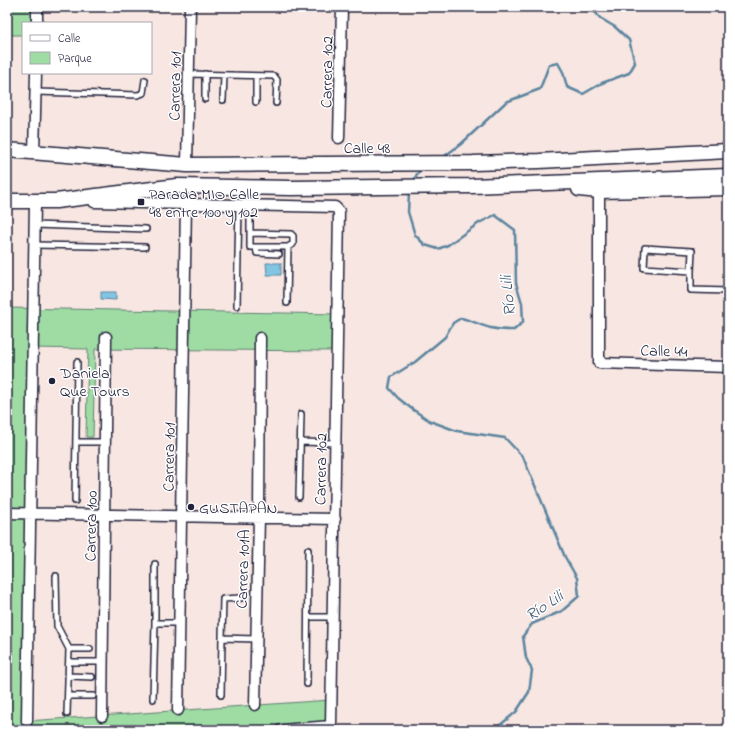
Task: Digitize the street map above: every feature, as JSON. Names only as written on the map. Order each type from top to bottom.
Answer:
[{"type":"main road","name":"Calle 48","points":[[7,150],[188,165],[465,163],[539,161],[728,151]]},
{"type":"main road","points":[[7,201],[56,201],[177,186],[291,188],[472,186],[728,176]]},
{"type":"main road","points":[[541,184],[599,191],[728,188]]},
{"type":"street","points":[[37,7],[37,22]]},
{"type":"street","name":"Carrera 101","points":[[188,165],[190,7]]},
{"type":"street","name":"Carrera 102","points":[[339,138],[342,7]]},
{"type":"street","points":[[34,153],[36,74]]},
{"type":"street","name":"Calle 44","points":[[599,191],[599,363],[728,367]]},
{"type":"street","points":[[27,721],[35,201]]},
{"type":"street","points":[[56,201],[250,205]]},
{"type":"street","name":"Carrera 101","points":[[178,710],[186,203]]},
{"type":"street","name":"Carrera 102","points":[[250,205],[335,207],[339,211],[335,519],[332,617],[332,728]]},
{"type":"street","name":"Carrera 100","points":[[102,716],[106,337]]},
{"type":"street","name":"Carrera 101A","points":[[255,705],[255,638],[259,517],[260,338]]},
{"type":"street","points":[[7,513],[335,519]]},
{"type":"street","points":[[281,730],[332,728]]},
{"type":"lane","points":[[189,74],[274,76],[277,80],[276,103]]},
{"type":"lane","points":[[205,74],[205,99]]},
{"type":"lane","points":[[223,100],[224,75]]},
{"type":"lane","points":[[256,76],[256,102]]},
{"type":"lane","points":[[36,92],[138,95],[143,93],[145,80]]},
{"type":"lane","points":[[237,306],[239,205]]},
{"type":"lane","points":[[250,205],[250,233],[250,247],[288,247],[294,242],[291,234],[250,233]]},
{"type":"lane","points":[[35,225],[146,229]]},
{"type":"lane","points":[[35,245],[145,247]]},
{"type":"lane","points":[[256,247],[257,253],[279,254]]},
{"type":"lane","points":[[286,303],[288,247]]},
{"type":"lane","points":[[691,271],[644,268],[645,248],[692,251],[691,290],[728,292]]},
{"type":"lane","points":[[75,501],[77,362]]},
{"type":"lane","points":[[299,497],[301,414]]},
{"type":"lane","points":[[76,442],[105,442]]},
{"type":"lane","points":[[301,442],[336,443]]},
{"type":"lane","points":[[307,684],[308,550]]},
{"type":"lane","points":[[153,699],[155,564]]},
{"type":"lane","points":[[56,576],[57,626],[69,649],[67,714]]},
{"type":"lane","points":[[220,695],[223,599],[241,598]]},
{"type":"lane","points":[[308,617],[332,617]]},
{"type":"lane","points":[[155,623],[180,623]]},
{"type":"lane","points":[[222,638],[255,638]]},
{"type":"lane","points":[[69,649],[90,649]]},
{"type":"lane","points":[[69,662],[102,662]]},
{"type":"lane","points":[[68,676],[92,677]]},
{"type":"lane","points":[[68,696],[93,696]]},
{"type":"green space","points":[[7,7],[37,7],[37,22],[22,22],[22,35],[7,35]]},
{"type":"green space","points":[[7,308],[338,314],[337,351],[95,349],[93,437],[86,437],[88,349],[33,348],[27,721],[331,700],[331,726],[281,730],[7,730]]},
{"type":"water","points":[[266,263],[281,263],[281,275],[267,275]]},
{"type":"water","points":[[101,292],[116,292],[116,300],[101,299]]},
{"type":"waterway","name":"Río Lili","points":[[442,158],[461,144],[506,102],[540,89],[549,65],[558,63],[563,72],[567,87],[583,94],[602,83],[629,73],[635,63],[629,40],[615,27],[600,18],[591,7]]},
{"type":"waterway","name":"Río Lili","points":[[413,182],[417,174],[426,168]]},
{"type":"waterway","name":"Río Lili","points":[[409,192],[408,212],[415,235],[425,245],[438,249],[448,245],[479,223],[495,215],[515,230],[516,283],[522,303],[523,322],[514,330],[503,330],[494,329],[461,318],[453,323],[445,337],[415,362],[391,377],[389,388],[398,398],[430,421],[457,431],[505,438],[523,457],[565,557],[577,578],[579,596],[562,611],[532,624],[523,636],[526,658],[532,670],[529,692],[516,712],[494,730]]},
{"type":"place","name":"Parada MIO Calle 48 entre 100 y 102","points":[[141,202]]},
{"type":"place","name":"Daniela Que Tours","points":[[52,381]]},
{"type":"place","name":"GUSTAPAN","points":[[191,507]]}]
